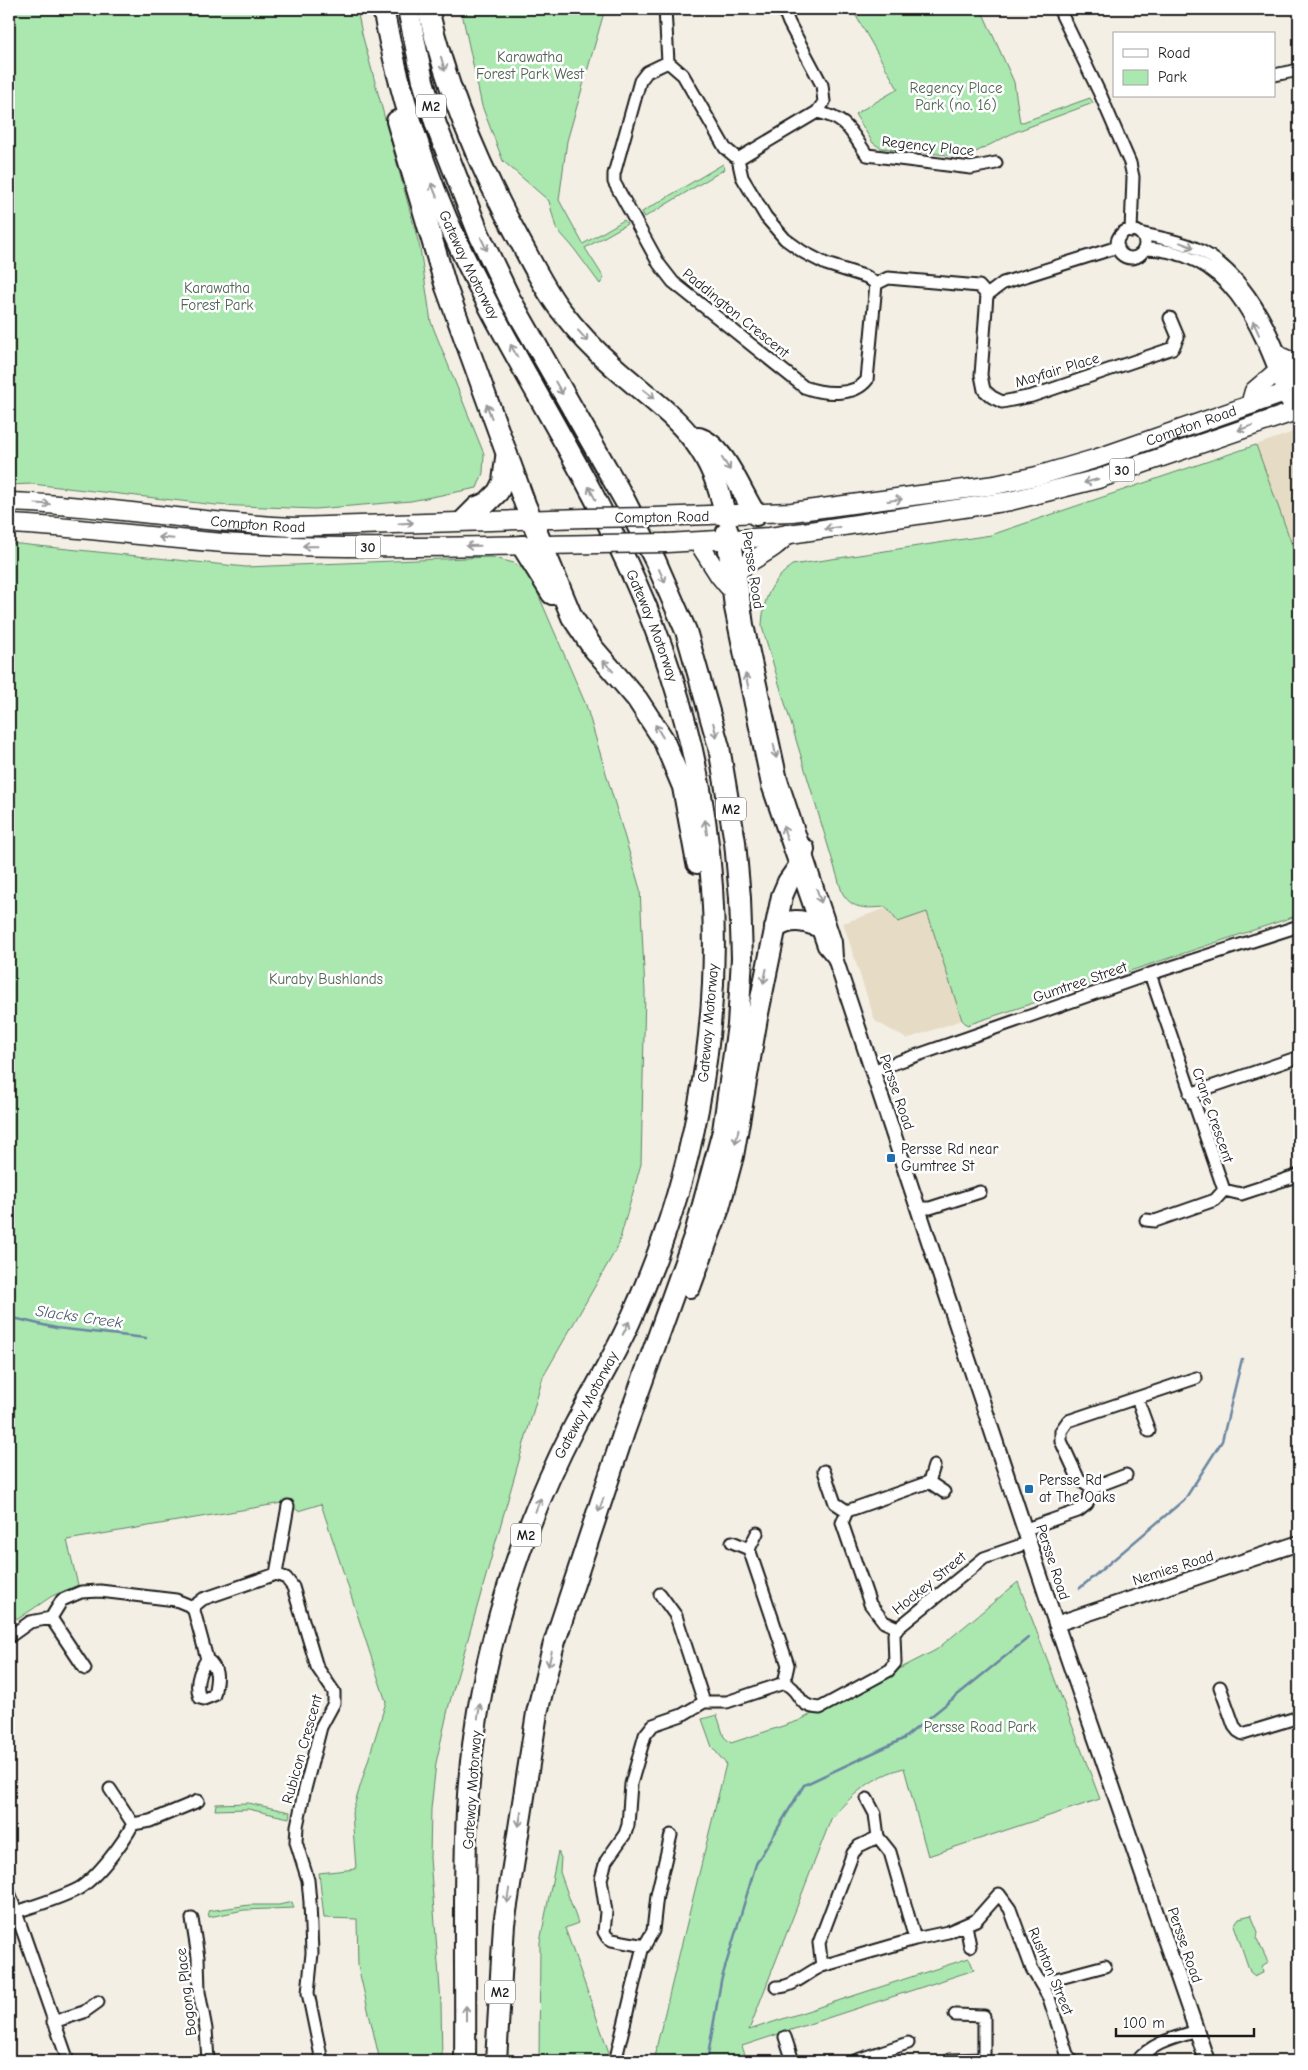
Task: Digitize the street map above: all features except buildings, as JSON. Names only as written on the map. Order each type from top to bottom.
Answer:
[{"type":"highway","points":[[375,9],[392,97],[415,189],[468,350],[506,457],[568,608],[593,648],[630,690],[654,723],[674,762],[683,787],[692,831],[701,898],[706,963],[714,980]]},
{"type":"highway","name":"Gateway Motorway","points":[[383,9],[408,115],[443,211],[483,294],[568,448],[616,541],[648,609],[669,667],[691,746],[706,829],[713,897],[714,980],[706,1063],[695,1129],[686,1166],[663,1242],[628,1324],[571,1433],[541,1497],[508,1587],[486,1670],[473,1746],[467,1810],[466,2061]]},
{"type":"highway","name":"Gateway Motorway","points":[[408,9],[423,81],[436,125],[475,226],[510,299],[624,499],[655,560],[679,615],[709,704],[731,810],[738,870],[742,958],[738,1025],[729,1096],[705,1201],[624,1432],[617,1459],[553,1647],[537,1713],[504,1924],[496,2061]]},
{"type":"highway","points":[[428,9],[446,75],[472,146],[508,220],[558,306],[583,337],[610,364],[663,406],[690,435],[714,476],[725,516]]},
{"type":"highway","points":[[690,435],[706,440],[718,453],[734,475],[756,515]]},
{"type":"highway","points":[[464,520],[498,492],[503,482],[506,457]]},
{"type":"highway","points":[[522,546],[556,602],[568,608]]},
{"type":"highway","points":[[617,1459],[634,1430],[700,1262],[726,1183],[738,1132],[757,1018],[784,888],[797,870],[804,849]]},
{"type":"highway","points":[[775,928],[785,922],[796,920],[818,926]]},
{"type":"main road","points":[[1280,356],[1293,362],[1299,368]]},
{"type":"main road","points":[[1250,405],[1254,392],[1275,373]]},
{"type":"main road","name":"Compton Road","points":[[9,502],[78,506],[284,527],[346,527],[464,520],[756,515],[944,494],[1015,481],[1098,458],[1292,390]]},
{"type":"main road","name":"Compton Road","points":[[9,524],[250,544],[411,547],[729,541],[980,507],[1044,494],[1098,479],[1296,410]]},
{"type":"main road","points":[[738,571],[750,561],[778,547],[787,534]]},
{"type":"main road","points":[[698,542],[719,576],[728,586]]},
{"type":"street","points":[[665,9],[664,15],[669,47],[668,62],[683,75],[725,148],[738,159],[742,177],[766,217],[785,239],[803,252],[826,264],[867,276],[876,284],[888,278],[979,286],[986,295],[1003,283],[1118,248]]},
{"type":"street","points":[[738,159],[817,112],[824,102],[822,84],[789,23],[785,13],[786,9]]},
{"type":"street","points":[[1059,9],[1101,96],[1130,163],[1133,177],[1135,232],[1145,240],[1145,249],[1139,256],[1132,258],[1123,255],[1118,248],[1121,235],[1135,232],[1188,245],[1207,254],[1225,267],[1252,298],[1280,356],[1292,390],[1296,410]]},
{"type":"street","name":"Paddington Crescent","points":[[668,62],[647,72],[640,81],[614,182],[659,264],[673,282],[804,387],[813,390],[851,392],[861,388],[867,380],[876,284]]},
{"type":"street","points":[[1276,75],[1299,70]]},
{"type":"street","name":"Regency Place","points":[[817,112],[837,118],[845,124],[867,155],[971,168],[996,163]]},
{"type":"street","points":[[1145,249],[1176,252],[1197,261],[1216,274],[1246,307],[1275,373],[1292,390]]},
{"type":"street","name":"Mayfair Place","points":[[986,295],[982,375],[984,390],[1002,402],[1032,396],[1173,348],[1178,337],[1170,318]]},
{"type":"street","name":"Persse Road","points":[[725,516],[729,541],[738,571],[746,625],[780,780],[834,942],[835,958],[1056,1624],[1207,2061]]},
{"type":"street","name":"Persse Road","points":[[729,541],[728,586],[769,785],[825,946],[835,958]]},
{"type":"street","name":"Gumtree Street","points":[[872,1070],[1150,974],[1299,926]]},
{"type":"street","name":"Crane Crescent","points":[[1150,974],[1224,1190]]},
{"type":"street","points":[[1190,1094],[1299,1057]]},
{"type":"street","points":[[1146,1220],[1155,1221],[1215,1200],[1224,1190],[1241,1194],[1299,1175]]},
{"type":"street","points":[[918,1208],[930,1208],[980,1192]]},
{"type":"street","points":[[1126,1475],[1092,1488],[1079,1480],[1061,1441],[1061,1431],[1068,1422],[1196,1378]]},
{"type":"street","points":[[1137,1398],[1149,1431]]},
{"type":"street","points":[[929,1482],[934,1466]]},
{"type":"street","points":[[824,1472],[836,1503],[847,1511]]},
{"type":"street","points":[[929,1482],[944,1492]]},
{"type":"street","points":[[898,1628],[884,1622],[870,1604],[842,1522],[847,1511],[929,1482]]},
{"type":"street","name":"Hockey Street","points":[[784,1683],[790,1685],[801,1702],[809,1707],[820,1708],[888,1671],[895,1664],[894,1634],[898,1628],[984,1558],[1078,1511],[1087,1504],[1092,1488]]},
{"type":"street","points":[[193,1607],[203,1599],[276,1574],[288,1506]]},
{"type":"street","points":[[645,1946],[612,1940],[604,1932],[606,1912],[601,1887],[602,1870],[628,1825],[631,1784],[646,1735],[653,1725],[682,1715],[704,1702],[727,1702],[784,1683],[788,1665],[749,1549],[757,1533]]},
{"type":"street","points":[[732,1542],[749,1549]]},
{"type":"street","name":"Nemies Road","points":[[1056,1624],[1299,1543]]},
{"type":"street","name":"Rubicon Crescent","points":[[276,1574],[286,1578],[293,1587],[318,1667],[334,1692],[334,1703],[321,1727],[304,1793],[297,1826],[296,1842],[309,1887],[312,1953],[308,1994],[322,2061]]},
{"type":"street","points":[[51,1618],[62,1600],[81,1592],[100,1591],[176,1600],[193,1607]]},
{"type":"street","points":[[660,1594],[676,1616],[704,1702]]},
{"type":"street","points":[[193,1607],[207,1659]]},
{"type":"street","points":[[9,1637],[30,1622],[42,1618],[51,1618]]},
{"type":"street","points":[[51,1618],[84,1669]]},
{"type":"street","points":[[1220,1687],[1234,1726],[1243,1734],[1299,1717]]},
{"type":"street","points":[[110,1788],[133,1824]]},
{"type":"street","points":[[867,1798],[875,1814],[878,1838],[890,1852],[915,1939]]},
{"type":"street","points":[[133,1824],[150,1821],[198,1801]]},
{"type":"street","points":[[16,1912],[59,1898],[80,1888],[125,1839],[133,1824]]},
{"type":"street","points":[[616,2058],[645,1946],[653,1931],[657,1895],[671,1835]]},
{"type":"street","points":[[822,1966],[818,1953],[819,1943],[853,1853],[860,1846],[878,1838]]},
{"type":"street","points":[[9,1892],[68,2061]]},
{"type":"street","name":"Rushton Street","points":[[966,1925],[983,1914],[999,1894],[1010,1909],[1032,1969],[1049,1998],[1072,2061]]},
{"type":"street","name":"Bogong Place","points":[[192,1919],[198,1957],[199,1992],[206,2029],[208,2061]]},
{"type":"street","points":[[776,1987],[784,1988],[822,1966],[915,1939],[934,1936],[966,1925],[970,1946]]},
{"type":"street","points":[[1041,1983],[1105,1966]]},
{"type":"street","points":[[53,2022],[84,2012],[98,2002]]},
{"type":"street","points":[[950,2060],[984,2060],[984,2016],[955,2015]]},
{"type":"street","points":[[1137,2061],[1146,2051],[1161,2042],[1197,2031]]},
{"type":"street","points":[[785,2037],[790,2060]]},
{"type":"street","points":[[854,2061],[877,2058],[908,2043]]},
{"type":"shaded area","points":[[1299,430],[1299,564],[1256,445]]},
{"type":"shaded area","points":[[893,906],[927,912],[962,1020],[907,1039],[875,1021],[843,923]]},
{"type":"green space","name":"Karawatha Forest Park","points":[[9,9],[357,9],[362,34],[420,248],[431,322],[484,454],[483,473],[477,488],[411,501],[315,509],[216,505],[32,484],[9,485]]},
{"type":"green space","name":"Karawatha Forest Park West","points":[[461,9],[605,9],[567,141],[559,200],[583,244],[624,220],[627,224],[585,248],[604,278],[600,284],[556,228],[549,201],[503,161],[482,106]]},
{"type":"green space","name":"Regency Place Park (no. 16)","points":[[852,9],[981,9],[1014,82],[1020,123],[1090,98],[1093,103],[1015,132],[966,157],[881,148],[873,143],[855,114],[898,89]]},
{"type":"green space","points":[[723,164],[725,169],[645,217],[642,212]]},
{"type":"green space","points":[[1256,445],[1299,564],[1299,915],[967,1025],[962,1020],[927,912],[898,922],[886,907],[866,908],[855,905],[842,892],[762,627],[764,608],[769,592],[778,578],[792,565],[991,535]]},
{"type":"green space","name":"Kuraby Bushlands","points":[[9,543],[246,567],[491,557],[514,563],[529,573],[586,705],[640,889],[645,992],[641,1164],[618,1246],[543,1377],[449,1705],[436,1763],[431,1809],[430,1858],[441,2003],[442,2061],[380,2061],[358,1966],[357,1919],[324,1918],[319,1873],[356,1869],[352,1813],[386,1702],[321,1504],[298,1511],[288,1502],[67,1540],[78,1585],[52,1596],[18,1619],[9,1614]]},
{"type":"green space","name":"Persse Road Park","points":[[1018,1582],[1100,1799],[928,1856],[904,1768],[873,1781],[846,1802],[831,1819],[749,2030],[969,1958],[974,1970],[742,2046],[747,2061],[653,2061],[726,1764],[712,1747],[702,1719],[717,1715],[724,1737],[731,1743],[798,1721],[936,1650]]},
{"type":"green space","points":[[248,1803],[290,1812],[289,1818],[248,1809],[215,1810],[216,1804]]},
{"type":"green space","points":[[558,1851],[561,1858],[560,1872],[578,1923],[565,1928],[612,2061],[539,2061],[540,1942]]},
{"type":"green space","points":[[292,1902],[294,1908],[244,1910],[209,1917],[208,1911],[249,1905],[279,1905]]},
{"type":"green space","points":[[1251,1915],[1258,1932],[1257,1939],[1268,1962],[1262,1966],[1263,1973],[1255,1976],[1250,1972],[1234,1925],[1239,1918]]},
{"type":"waterway","name":"Slacks Creek","points":[[9,1317],[56,1328],[146,1338]]},
{"type":"waterway","points":[[1080,1588],[1185,1499],[1222,1441],[1242,1359]]},
{"type":"waterway","points":[[707,2061],[721,1981],[756,1864],[804,1785],[903,1739],[1028,1638]]},
{"type":"place","name":"Persse Rd near Gumtree St","points":[[891,1158]]},
{"type":"place","name":"Persse Rd at The Oaks","points":[[1029,1489]]}]
